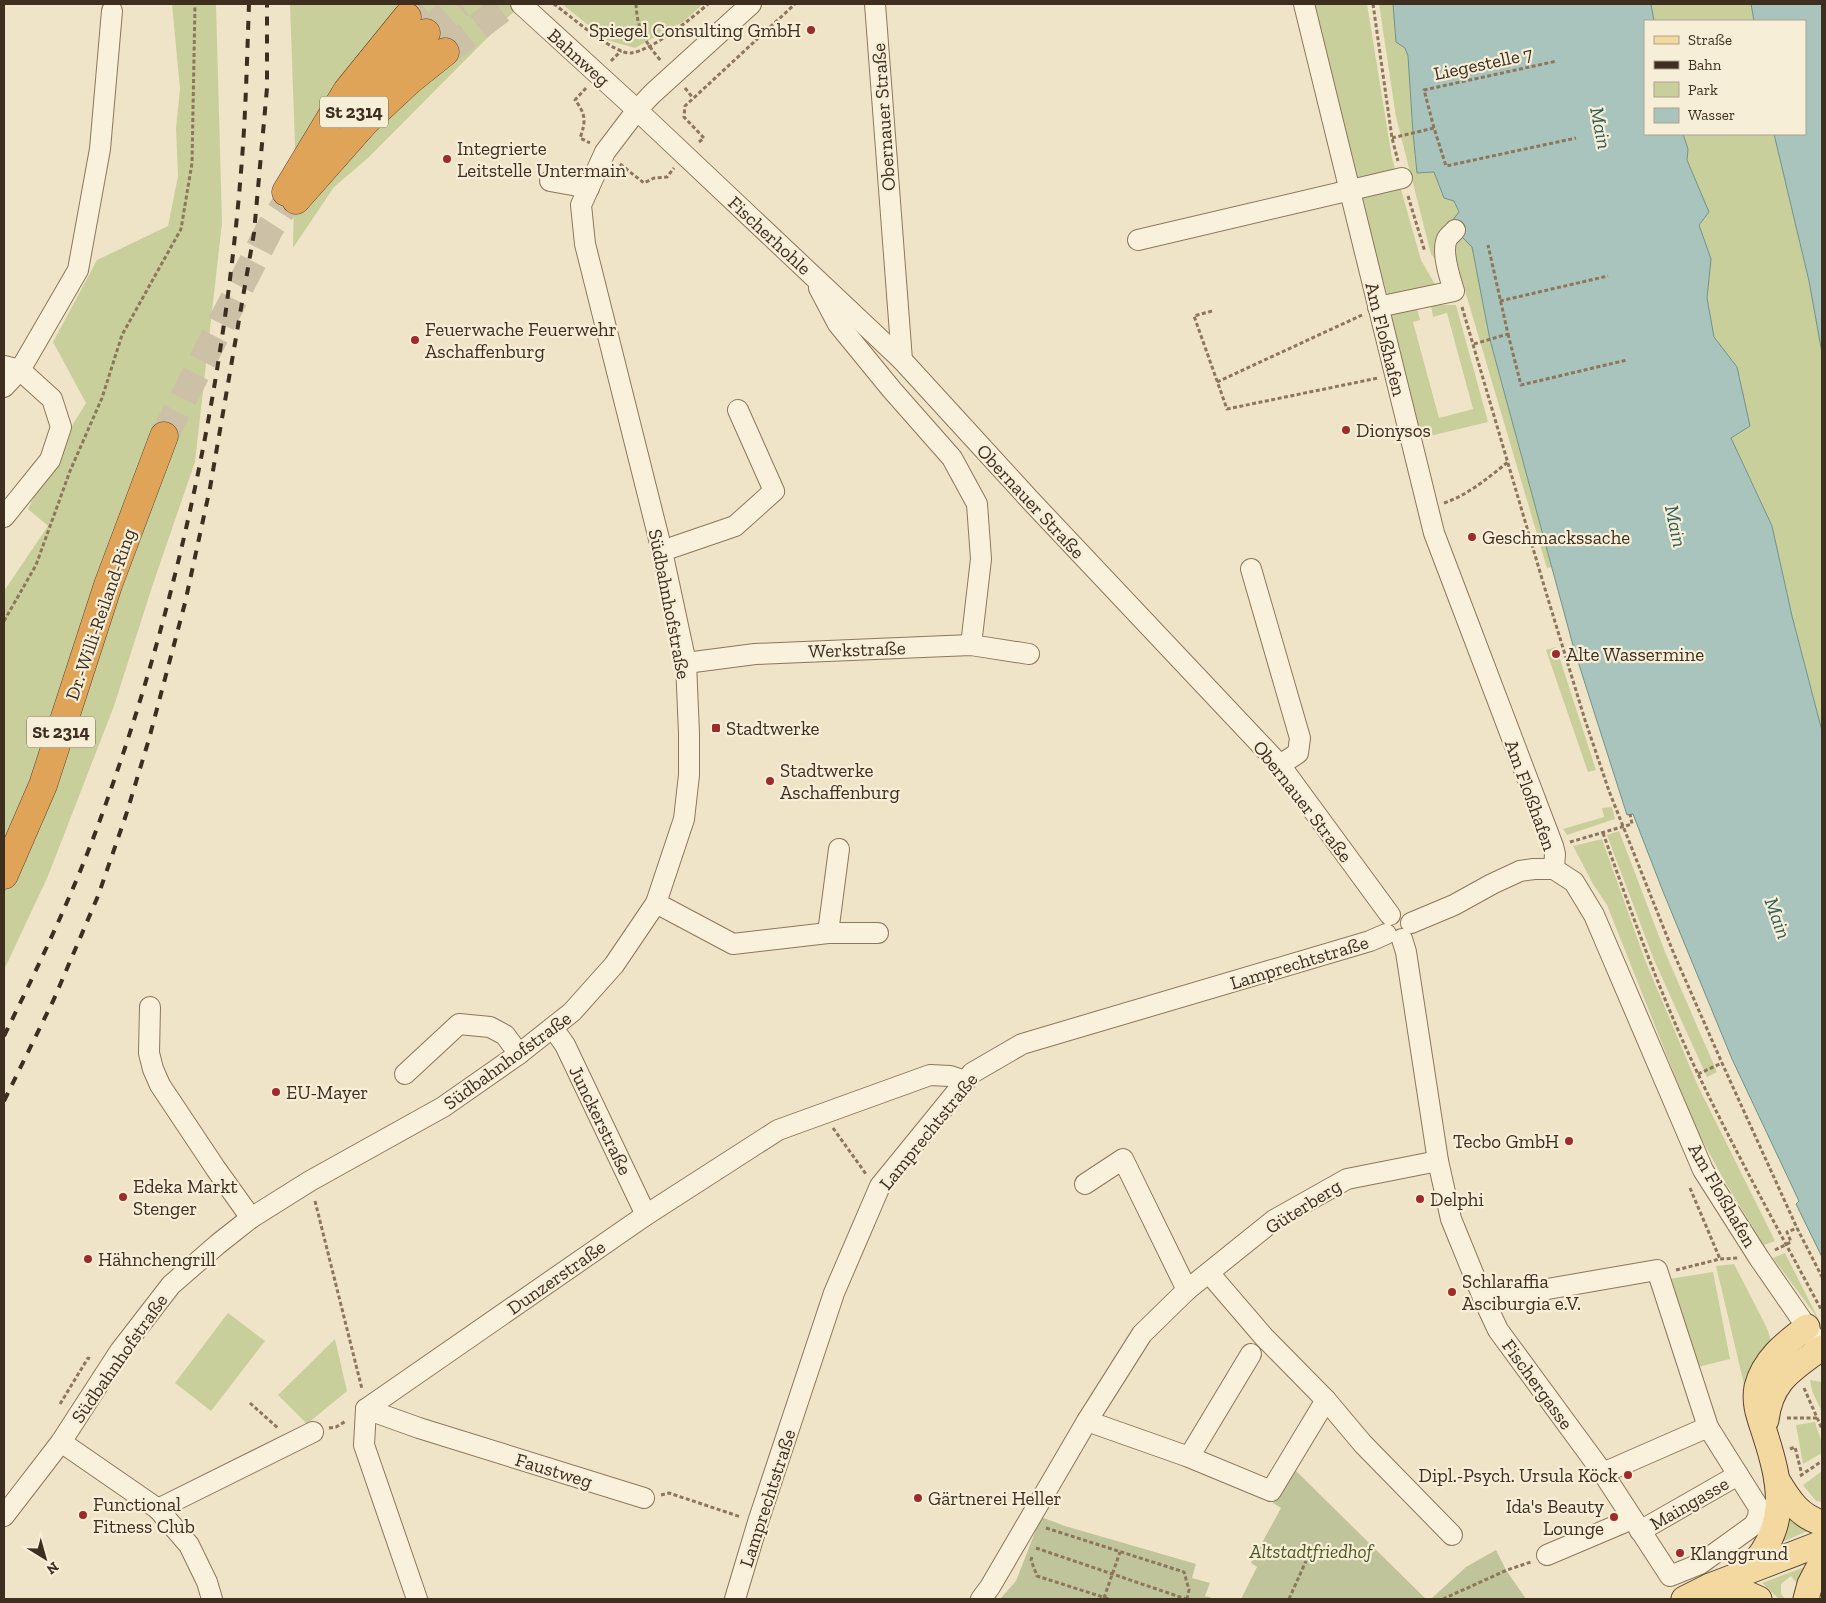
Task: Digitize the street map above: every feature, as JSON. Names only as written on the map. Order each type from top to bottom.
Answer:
[{"type":"highway","name":"St 2314","points":[[416,25],[373,88],[342,126],[291,196],[365,122],[410,80],[444,52]]},
{"type":"highway","name":"Dr.-Willi-Reiland-Ring","points":[[4,875],[43,785],[108,585],[164,436]]},
{"type":"main road","points":[[1773,1425],[1758,1413],[1756,1400],[1758,1386],[1765,1368],[1774,1353],[1815,1319]]},
{"type":"main road","points":[[1746,1572],[1759,1559],[1768,1546],[1774,1531],[1779,1505],[1773,1425],[1768,1403],[1774,1389],[1782,1379],[1822,1348]]},
{"type":"main road","points":[[1777,1480],[1788,1500],[1799,1512],[1822,1523]]},
{"type":"main road","points":[[1684,1599],[1710,1586],[1822,1543]]},
{"type":"main road","points":[[1806,1599],[1810,1584],[1822,1561]]},
{"type":"main road","points":[[1710,1586],[1741,1591],[1759,1599]]},
{"type":"street","name":"Bahnweg","points":[[521,4],[638,110]]},
{"type":"street","name":"Südbahnhofstraße","points":[[4,1516],[61,1442],[120,1351],[171,1285],[251,1218],[310,1181],[443,1107],[553,1028],[572,1012],[614,965],[656,903],[672,860],[684,819],[689,758],[686,663],[662,551],[585,244],[581,205],[606,152],[638,110],[673,75],[751,4]]},
{"type":"street","name":"Obernauer Straße","points":[[875,4],[902,360],[1031,501],[1280,765],[1397,928]]},
{"type":"street","name":"Am Floßhafen","points":[[1304,4],[1427,509],[1440,550],[1553,846],[1555,854],[1554,869],[1574,882],[1594,915],[1703,1170],[1759,1258],[1815,1319],[1822,1348]]},
{"type":"street","points":[[4,387],[12,368],[78,270],[100,148],[112,11]]},
{"type":"street","name":"Fischerhohle","points":[[638,110],[902,360]]},
{"type":"street","points":[[1138,240],[1402,178]]},
{"type":"street","points":[[550,181],[589,188]]},
{"type":"street","points":[[1378,307],[1454,291],[1445,250],[1447,239],[1456,230]]},
{"type":"street","name":"Obernauer Straße","points":[[813,275],[838,324],[892,390],[952,458],[977,504],[981,559],[971,645]]},
{"type":"street","points":[[4,517],[50,460],[61,427],[52,399],[12,368]]},
{"type":"street","points":[[662,551],[735,526],[774,491],[738,410]]},
{"type":"street","points":[[1251,568],[1300,738],[1298,753],[1280,765]]},
{"type":"street","name":"Werkstraße","points":[[686,663],[755,654],[971,645],[1029,654]]},
{"type":"street","points":[[828,933],[839,850]]},
{"type":"street","name":"Lamprechtstraße","points":[[735,1599],[758,1522],[834,1293],[878,1190],[972,1072],[1022,1044],[1370,941],[1454,905],[1520,871],[1534,868],[1554,869]]},
{"type":"street","points":[[656,903],[733,944],[828,933],[878,933]]},
{"type":"street","name":"Fischergasse","points":[[1397,928],[1406,952],[1438,1161],[1451,1219],[1498,1330],[1603,1473],[1670,1576],[1700,1564],[1754,1525],[1758,1517],[1759,1508],[1738,1475]]},
{"type":"street","points":[[150,1007],[149,1053],[160,1085],[251,1218]]},
{"type":"street","points":[[405,1074],[459,1024],[490,1027],[505,1035],[519,1054]]},
{"type":"street","name":"Junckerstraße","points":[[553,1028],[565,1045],[646,1215]]},
{"type":"street","name":"Dunzerstraße","points":[[366,1409],[646,1215],[778,1130],[930,1075],[950,1076],[965,1081]]},
{"type":"street","points":[[1085,1184],[1123,1158],[1187,1290]]},
{"type":"street","name":"Güterberg","points":[[981,1599],[990,1587],[1087,1421],[1142,1334],[1187,1290],[1274,1220],[1347,1179],[1438,1161]]},
{"type":"street","points":[[1484,1300],[1657,1270],[1708,1427],[1738,1475]]},
{"type":"street","points":[[1209,1273],[1264,1337],[1326,1400],[1362,1444],[1452,1535]]},
{"type":"street","points":[[1189,1457],[1251,1354]]},
{"type":"street","points":[[1087,1421],[1189,1457],[1272,1491],[1326,1400]]},
{"type":"street","points":[[366,1409],[364,1445],[417,1599]]},
{"type":"street","name":"Faustweg","points":[[366,1409],[419,1428],[644,1498]]},
{"type":"street","points":[[1603,1473],[1708,1427]]},
{"type":"street","points":[[158,1508],[313,1432]]},
{"type":"street","points":[[61,1442],[158,1508],[189,1545],[207,1582],[212,1599]]},
{"type":"street","name":"Maingasse","points":[[1548,1555],[1636,1525],[1738,1475]]},
{"type":"path","points":[[4,621],[36,565],[70,471],[102,398],[122,335],[181,228],[192,163],[195,4]]},
{"type":"path","points":[[554,4],[602,40],[620,51],[630,53],[649,46],[688,22],[708,4]]},
{"type":"path","points":[[636,4],[637,20],[649,46]]},
{"type":"path","points":[[644,183],[654,178],[667,177],[684,155],[704,138],[684,117],[685,106],[795,4]]},
{"type":"path","points":[[1372,4],[1392,138],[1402,178],[1426,255]]},
{"type":"path","name":"Liegestelle 7","points":[[1557,62],[1424,90],[1446,166],[1576,138]]},
{"type":"path","points":[[1392,138],[1434,128]]},
{"type":"path","points":[[1488,245],[1521,386],[1627,360]]},
{"type":"path","points":[[1500,302],[1608,276]]},
{"type":"path","points":[[1454,291],[1462,306],[1474,344],[1494,418],[1585,720],[1610,791],[1674,954],[1797,1228],[1822,1277]]},
{"type":"path","points":[[1217,382],[1378,307]]},
{"type":"path","points":[[1212,311],[1194,316],[1227,409],[1395,374]]},
{"type":"path","points":[[1474,344],[1508,334]]},
{"type":"path","points":[[1427,509],[1455,500],[1508,462]]},
{"type":"path","points":[[1553,846],[1632,824],[1630,814]]},
{"type":"path","points":[[1603,832],[1649,959],[1698,1074],[1785,1245],[1815,1319]]},
{"type":"path","points":[[1698,1074],[1722,1063]]},
{"type":"path","points":[[823,1114],[878,1190]]},
{"type":"path","points":[[310,1181],[366,1409],[336,1427],[313,1432]]},
{"type":"path","points":[[1785,1245],[1791,1242],[1787,1232],[1797,1228]]},
{"type":"path","points":[[1688,1268],[1706,1263]]},
{"type":"path","points":[[1802,1385],[1822,1429]]},
{"type":"path","points":[[250,1403],[277,1426]]},
{"type":"path","points":[[1773,1425],[1817,1418]]},
{"type":"path","points":[[1787,1450],[1795,1447],[1802,1476],[1822,1461]]},
{"type":"path","points":[[644,1498],[669,1494],[744,1518]]},
{"type":"path","points":[[1036,1548],[1186,1599],[1189,1590],[1184,1572],[1044,1528],[1041,1534]]},
{"type":"path","points":[[1038,1541],[1030,1560],[1037,1576],[1109,1599]]},
{"type":"path","points":[[1104,1598],[1120,1552]]},
{"type":"path","points":[[1443,1599],[1507,1570],[1548,1555]]},
{"type":"path","points":[[1294,1599],[1289,1598],[1306,1561]]},
{"type":"green space","points":[[172,4],[216,4],[222,223],[195,462],[114,706],[48,876],[4,970],[4,591],[48,526],[28,509],[57,450],[86,403],[53,342],[97,260],[168,226],[178,176],[176,128],[180,89]]},
{"type":"green space","points":[[290,4],[524,4],[509,16],[368,158],[334,187],[293,248],[295,146]]},
{"type":"green space","points":[[562,4],[703,4],[683,22],[635,48],[607,40]]},
{"type":"green space","points":[[1312,4],[1367,4],[1392,158],[1421,260],[1437,288],[1389,301],[1346,151]]},
{"type":"green space","points":[[1379,4],[1393,4],[1396,41],[1406,48],[1408,56],[1417,173],[1434,172],[1444,198],[1454,201],[1459,213],[1452,221],[1439,263],[1431,254],[1396,117]]},
{"type":"green space","points":[[1651,4],[1751,4],[1754,20],[1654,20]]},
{"type":"green space","points":[[1683,135],[1774,135],[1809,281],[1822,353],[1822,731],[1792,616],[1772,526],[1731,438],[1737,367],[1714,337],[1707,298],[1711,259],[1699,225],[1708,212],[1687,160],[1688,149]]},
{"type":"green space","points":[[1460,235],[1472,247],[1490,340],[1552,567],[1547,568],[1453,250]]},
{"type":"green space","points":[[1431,305],[1456,305],[1488,422],[1434,435],[1418,436],[1391,315],[1417,309],[1420,320],[1413,322],[1439,418],[1473,409],[1447,313],[1433,317]]},
{"type":"green space","points":[[1556,647],[1596,770],[1588,772],[1546,650]]},
{"type":"green space","points":[[1612,807],[1615,819],[1567,835],[1563,829],[1604,817],[1602,808]]},
{"type":"green space","points":[[1619,831],[1665,952],[1717,1072],[1707,1077],[1654,960],[1607,835]]},
{"type":"green space","points":[[1602,839],[1645,960],[1698,1086],[1775,1241],[1764,1245],[1725,1182],[1696,1129],[1607,905],[1593,884],[1573,846]]},
{"type":"green space","points":[[1785,1253],[1819,1320],[1773,1258]]},
{"type":"green space","points":[[1734,1264],[1767,1328],[1772,1344],[1748,1401],[1716,1266]]},
{"type":"green space","points":[[1713,1272],[1730,1359],[1698,1367],[1669,1279]]},
{"type":"green space","points":[[228,1313],[265,1341],[211,1411],[175,1383]]},
{"type":"green space","points":[[335,1339],[347,1391],[307,1424],[278,1395]]},
{"type":"green space","points":[[1810,1380],[1822,1382],[1822,1412],[1812,1391]]},
{"type":"green space","points":[[1815,1422],[1822,1443],[1822,1453],[1803,1464],[1796,1425]]},
{"type":"green space","name":"Altstadtfriedhof","points":[[1295,1470],[1426,1599],[1241,1599],[1257,1567],[1251,1563],[1281,1508],[1273,1503]]},
{"type":"green space","points":[[1822,1471],[1822,1502],[1816,1501],[1803,1485]]},
{"type":"green space","points":[[1786,1509],[1814,1528],[1780,1543]]},
{"type":"green space","name":"Altstadtfriedhof","points":[[1041,1517],[1065,1526],[1196,1564],[1192,1578],[1210,1583],[1205,1596],[1215,1599],[1000,1599],[1016,1581]]},
{"type":"green space","points":[[1496,1550],[1506,1570],[1526,1599],[1431,1599],[1466,1567]]},
{"type":"green space","points":[[1815,1563],[1801,1599],[1792,1599],[1796,1596],[1797,1584],[1791,1576],[1781,1584],[1781,1594],[1785,1599],[1779,1599],[1762,1583]]},
{"type":"water","name":"Main","points":[[1393,4],[1651,4],[1654,20],[1644,20],[1644,135],[1683,135],[1688,149],[1687,160],[1709,212],[1699,225],[1711,259],[1707,298],[1714,337],[1737,367],[1750,426],[1731,438],[1772,526],[1792,616],[1822,731],[1822,1257],[1796,1204],[1799,1201],[1732,1059],[1633,814],[1627,815],[1574,649],[1490,340],[1472,247],[1455,230],[1452,221],[1459,212],[1454,201],[1444,198],[1434,172],[1417,173],[1408,56],[1405,48],[1396,42]]},
{"type":"water","points":[[1751,4],[1822,4],[1822,353],[1809,281],[1774,135],[1806,135],[1806,20],[1754,20]]},
{"type":"tunnel","points":[[407,17],[421,4]]},
{"type":"tunnel","points":[[426,33],[460,4]]},
{"type":"tunnel","points":[[445,52],[508,4]]},
{"type":"tunnel","points":[[164,436],[270,228],[290,197]]},
{"type":"railway","points":[[4,1036],[55,929],[79,875],[100,820],[128,740],[174,577],[210,411],[223,328],[242,159],[249,4]]},
{"type":"railway","points":[[4,1101],[54,999],[98,896],[126,815],[149,739],[185,603],[210,488],[254,233],[267,88],[267,4]]},
{"type":"place","name":"Spiegel Consulting GmbH","points":[[811,30]]},
{"type":"place","name":"Integrierte Leitstelle Untermain","points":[[447,159]]},
{"type":"place","name":"Feuerwache Feuerwehr Aschaffenburg","points":[[415,340]]},
{"type":"place","name":"Dionysos","points":[[1346,430]]},
{"type":"place","name":"Geschmackssache","points":[[1472,537]]},
{"type":"place","name":"Alte Wassermine","points":[[1556,654]]},
{"type":"place","name":"Stadtwerke","points":[[716,728]]},
{"type":"place","name":"Stadtwerke Aschaffenburg","points":[[770,781]]},
{"type":"place","name":"EU-Mayer","points":[[276,1092]]},
{"type":"place","name":"Tecbo GmbH","points":[[1569,1141]]},
{"type":"place","name":"Edeka Markt Stenger","points":[[123,1197]]},
{"type":"place","name":"Delphi","points":[[1420,1199]]},
{"type":"place","name":"Hähnchengrill","points":[[88,1259]]},
{"type":"place","name":"Schlaraffia Asciburgia e.V.","points":[[1452,1292]]},
{"type":"place","name":"Dipl.-Psych. Ursula Köck","points":[[1628,1475]]},
{"type":"place","name":"Gärtnerei Heller","points":[[918,1498]]},
{"type":"place","name":"Functional Fitness Club","points":[[83,1515]]},
{"type":"place","name":"Ida's Beauty Lounge","points":[[1614,1517]]},
{"type":"place","name":"Klanggrund","points":[[1680,1553]]}]
